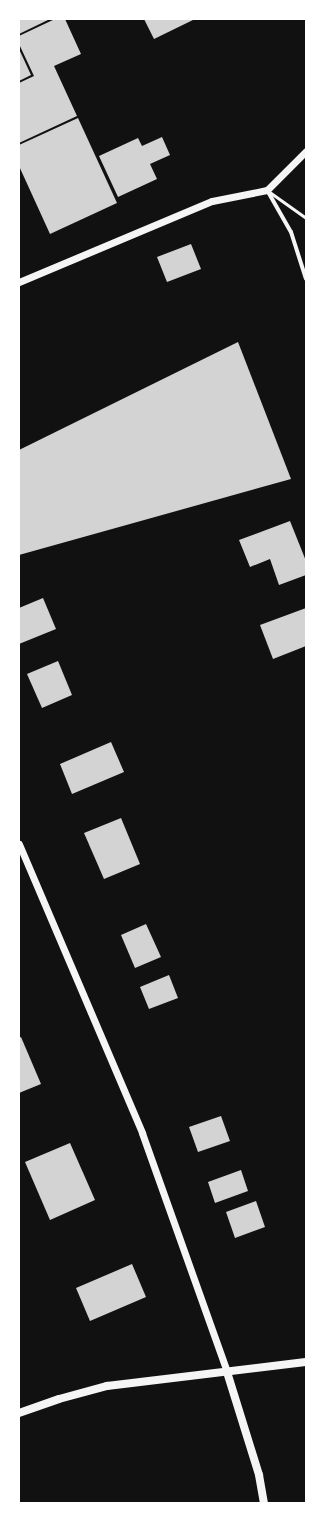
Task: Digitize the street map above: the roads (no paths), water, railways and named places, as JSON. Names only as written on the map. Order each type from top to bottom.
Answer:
[{"type":"main road","points":[[19,1413],[59,1398],[107,1386],[306,1362]]},
{"type":"main road","points":[[226,1372],[259,1475],[264,1503]]},
{"type":"street","points":[[19,282],[212,202],[267,190],[306,151]]},
{"type":"street","points":[[267,190],[291,232],[306,279]]},
{"type":"street","points":[[19,844],[142,1133],[226,1372]]},
{"type":"lane","points":[[267,190],[306,218]]}]
